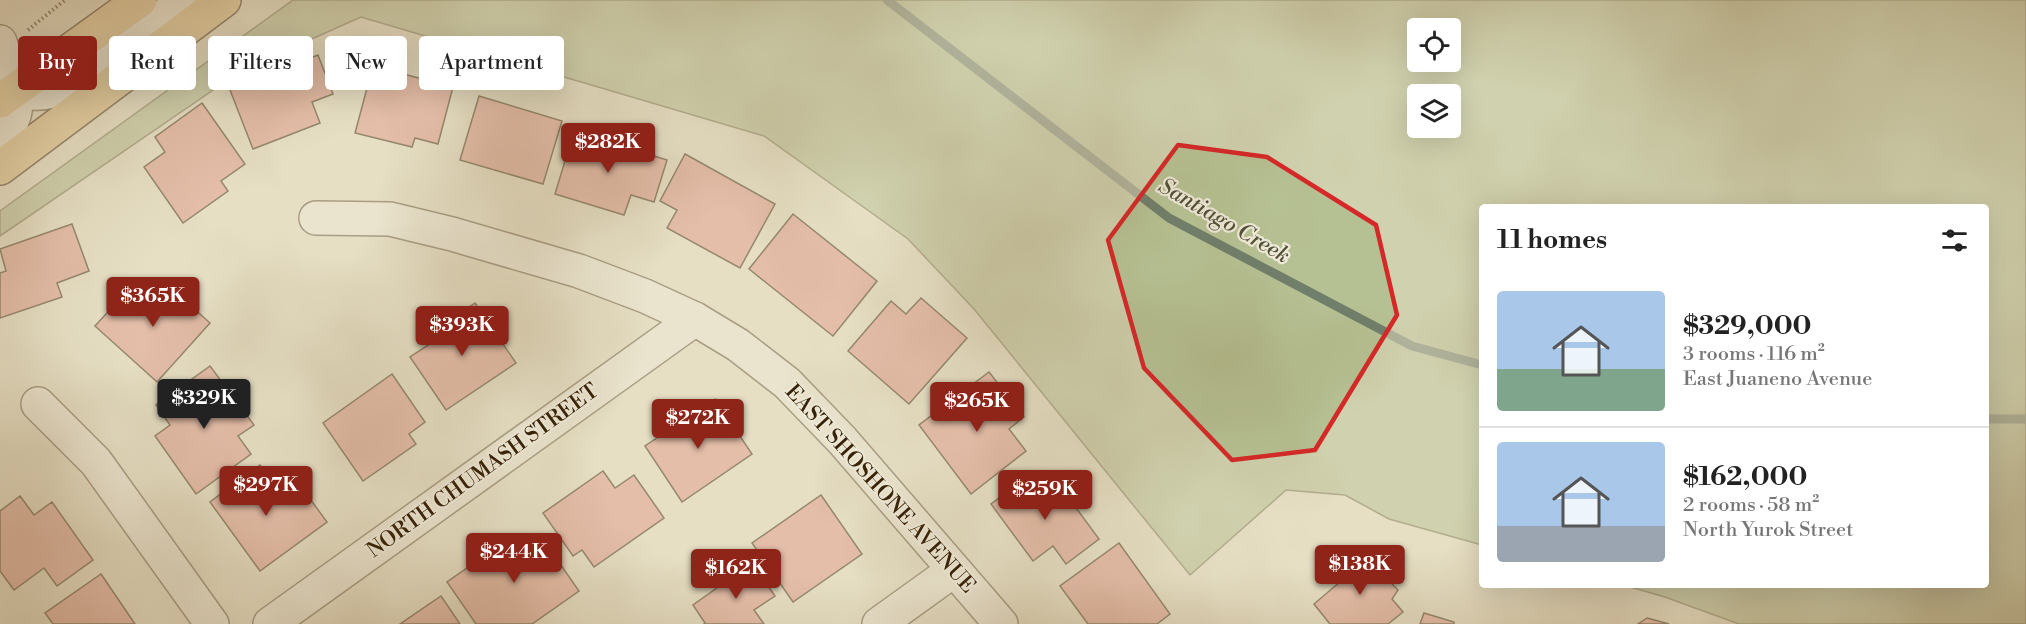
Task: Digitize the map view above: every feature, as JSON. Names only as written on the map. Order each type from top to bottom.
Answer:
[{"type":"main road","points":[[5,89],[140,0]]},
{"type":"main road","points":[[0,168],[224,0]]},
{"type":"street","points":[[5,89],[40,93],[53,92],[69,85],[186,0]]},
{"type":"street","points":[[0,135],[11,124],[14,115],[5,89],[13,37]]},
{"type":"street","name":"EAST SHOSHONE AVENUE","points":[[316,218],[390,219],[452,234],[579,272],[645,296],[695,319],[738,345],[787,383],[842,440],[1001,624]]},
{"type":"street","name":"NORTH CHUMASH STREET","points":[[270,624],[695,319]]},
{"type":"street","points":[[38,404],[96,462],[212,624]]},
{"type":"street","points":[[879,624],[954,570]]},
{"type":"path","points":[[13,37],[65,0]]},
{"type":"highlighted area","points":[[1178,145],[1267,157],[1376,225],[1397,315],[1315,450],[1232,460],[1144,368],[1108,240]]},
{"type":"green space","points":[[293,0],[2026,0],[2026,624],[1739,624],[1634,588],[1989,588],[1989,204],[1479,204],[1479,544],[1389,519],[1345,495],[1286,490],[1190,575],[974,309],[908,239],[764,136],[564,77],[564,36],[425,36],[361,17],[313,38],[313,36],[243,36]]},
{"type":"green space","points":[[208,61],[208,90],[213,90],[0,236],[0,211],[168,90],[196,90],[196,70]]},
{"type":"building","points":[[318,55],[325,73],[325,90],[331,90],[333,94],[312,102],[320,123],[253,149],[230,90],[313,90],[313,57]]},
{"type":"building","points":[[407,75],[419,78],[419,90],[452,90],[438,144],[415,138],[412,147],[355,133],[367,90],[407,90]]},
{"type":"building","points":[[479,96],[562,121],[543,184],[460,160]]},
{"type":"building","points":[[202,103],[245,164],[221,181],[228,191],[183,223],[144,167],[165,152],[155,137]]},
{"type":"building","points":[[574,131],[667,160],[654,202],[631,195],[624,215],[555,194]]},
{"type":"building","points":[[685,154],[775,204],[740,268],[667,228],[677,210],[660,201]]},
{"type":"building","points":[[793,214],[877,281],[833,336],[749,269]]},
{"type":"building","points":[[72,224],[89,271],[57,283],[62,297],[0,318],[0,273],[6,271],[0,249]]},
{"type":"building","points":[[138,279],[159,298],[169,286],[210,323],[157,382],[95,326]]},
{"type":"building","points":[[921,298],[967,338],[909,404],[848,351],[891,301],[906,314]]},
{"type":"building","points":[[475,303],[516,363],[446,410],[410,357],[434,341],[429,335]]},
{"type":"building","points":[[210,366],[254,425],[238,436],[251,454],[196,494],[155,436],[170,425],[156,405]]},
{"type":"building","points":[[989,372],[1024,417],[1009,429],[1026,451],[971,494],[919,425]]},
{"type":"building","points":[[392,374],[425,422],[409,434],[416,444],[363,481],[323,423]]},
{"type":"building","points":[[715,399],[752,454],[682,502],[645,446]]},
{"type":"building","points":[[260,465],[288,504],[305,492],[327,522],[260,571],[210,502]]},
{"type":"building","points":[[603,471],[615,488],[634,475],[664,518],[594,567],[582,550],[573,556],[543,513]]},
{"type":"building","points":[[1054,478],[1099,539],[1066,564],[1053,546],[1033,561],[991,504],[1025,479],[1035,492]]},
{"type":"building","points":[[821,495],[862,554],[793,602],[752,543]]},
{"type":"building","points":[[20,496],[34,515],[52,502],[93,560],[57,586],[44,568],[14,590],[0,571],[0,511]]},
{"type":"building","points":[[540,535],[579,591],[532,624],[476,624],[447,582],[513,536],[521,548]]},
{"type":"building","points":[[1119,543],[1170,614],[1157,624],[1088,624],[1060,586]]},
{"type":"building","points":[[1361,552],[1398,590],[1392,599],[1403,612],[1388,624],[1330,624],[1314,604],[1341,581],[1335,573]]},
{"type":"building","points":[[752,563],[775,596],[754,610],[764,624],[704,624],[693,605]]},
{"type":"building","points":[[101,574],[135,624],[53,624],[45,613]]},
{"type":"building","points":[[441,596],[460,624],[400,624]]},
{"type":"building","points":[[1424,613],[1454,622],[1454,624],[1420,624]]},
{"type":"building","points":[[1647,618],[1669,624],[1638,624]]},
{"type":"waterway","name":"Santiago Creek","points":[[887,0],[1169,218],[1412,346],[1479,364]]},
{"type":"waterway","name":"Santiago Creek","points":[[1989,419],[2026,419]]}]
